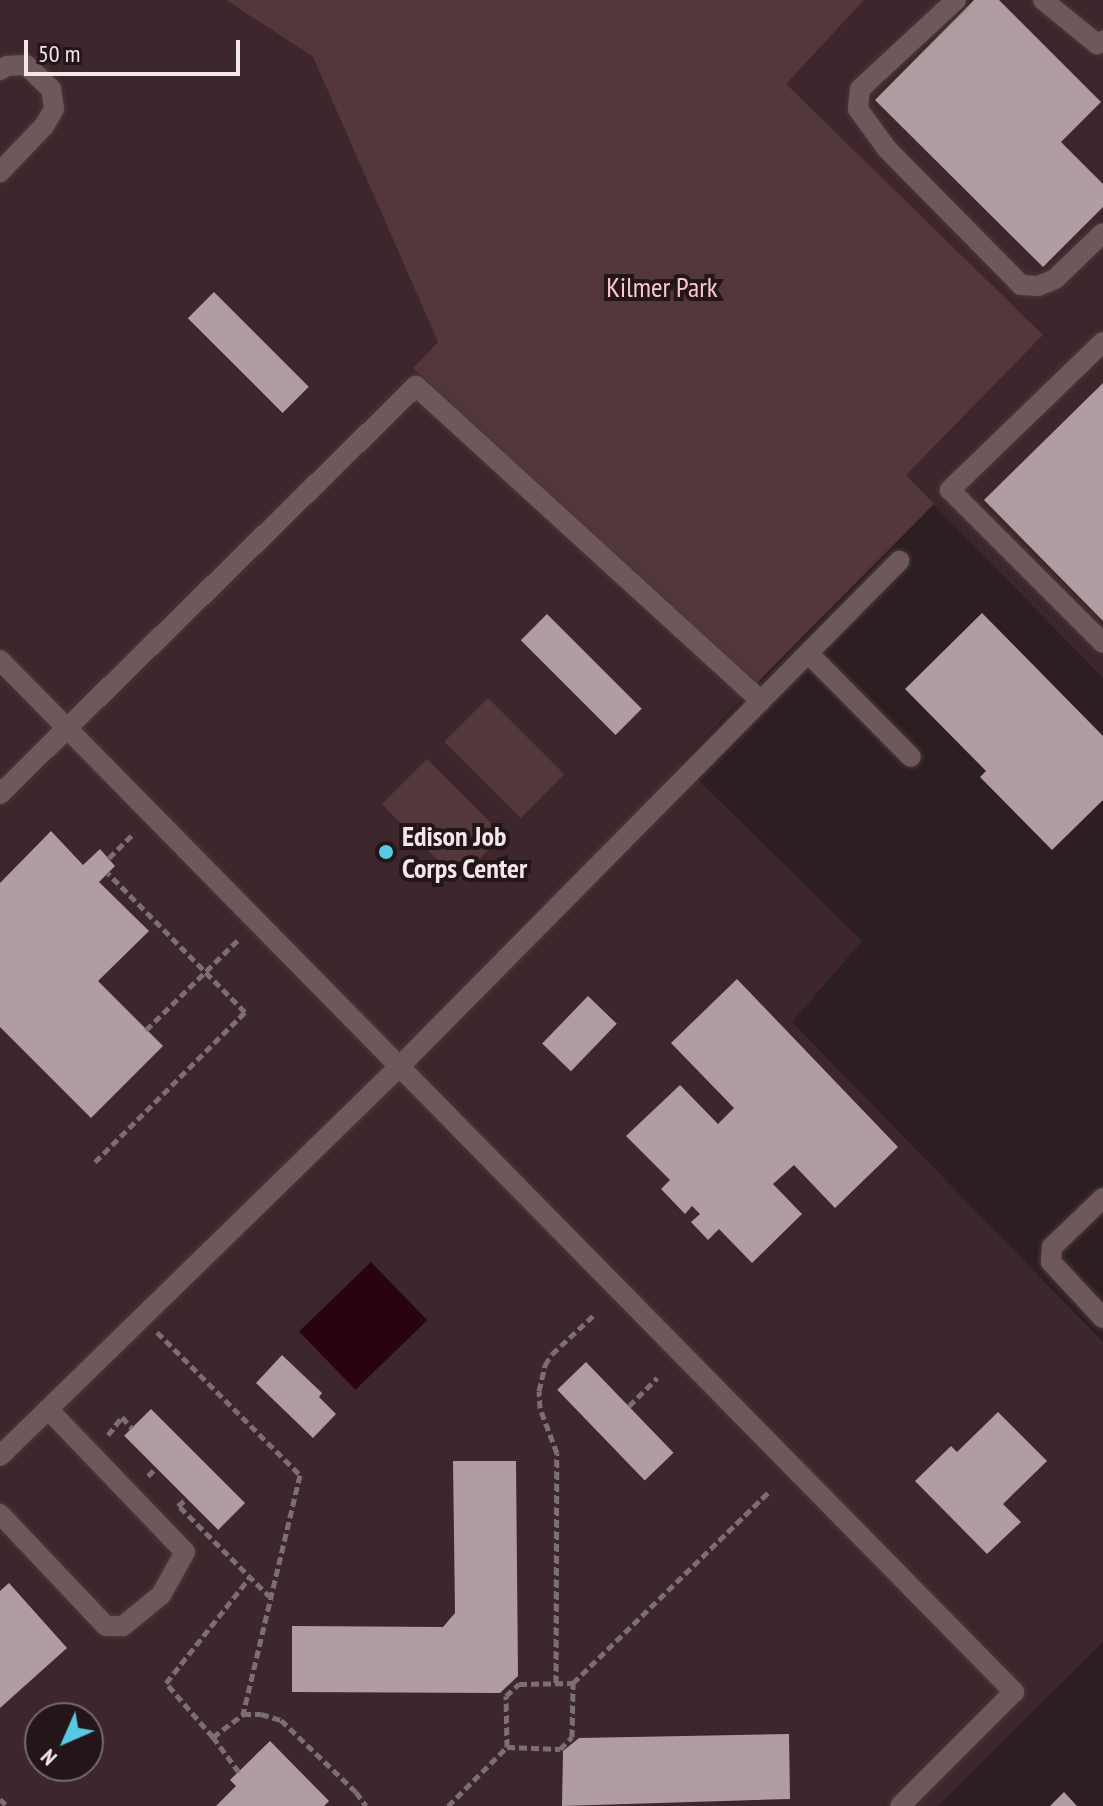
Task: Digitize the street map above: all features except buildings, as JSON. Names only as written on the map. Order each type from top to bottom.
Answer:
[{"type":"lane","points":[[956,0],[860,89],[858,109],[887,149],[1021,285],[1038,286],[1055,279],[1103,233]]},
{"type":"lane","points":[[1043,0],[1101,45]]},
{"type":"lane","points":[[0,70],[7,66],[26,65],[51,89],[54,109],[44,126],[0,172]]},
{"type":"lane","points":[[1103,342],[950,490],[1103,643]]},
{"type":"lane","points":[[0,794],[416,386],[761,701]]},
{"type":"lane","points":[[0,1456],[401,1065],[899,561]]},
{"type":"lane","points":[[808,653],[911,757]]},
{"type":"lane","points":[[0,660],[1014,1692],[900,1806]]},
{"type":"lane","points":[[1103,1198],[1052,1247],[1051,1262],[1103,1318]]},
{"type":"lane","points":[[0,1514],[106,1626],[123,1626],[161,1595],[185,1552],[48,1409]]},
{"type":"path","points":[[109,858],[133,834]]},
{"type":"path","points":[[95,1162],[245,1012],[108,873]]},
{"type":"path","points":[[146,1030],[238,940]]},
{"type":"path","points":[[556,1683],[557,1453],[540,1408],[539,1391],[545,1365],[552,1354],[594,1315]]},
{"type":"path","points":[[142,1317],[300,1475],[243,1714]]},
{"type":"path","points":[[629,1406],[657,1378]]},
{"type":"path","points":[[117,1444],[106,1434],[114,1425],[122,1417],[132,1428]]},
{"type":"path","points":[[138,1465],[158,1486]]},
{"type":"path","points":[[148,1476],[156,1468]]},
{"type":"path","points":[[448,1806],[507,1747],[506,1696],[519,1684],[573,1683],[770,1491]]},
{"type":"path","points":[[168,1496],[270,1597]]},
{"type":"path","points":[[178,1506],[186,1499]]},
{"type":"path","points":[[239,1772],[166,1683],[250,1577]]},
{"type":"path","points":[[507,1747],[560,1749],[572,1737],[573,1683]]},
{"type":"path","points":[[213,1737],[243,1714],[261,1714],[281,1720],[356,1792],[366,1806]]},
{"type":"path","points":[[0,1799],[7,1806]]},
{"type":"shaded area","name":"Edison Job Corps Center","points":[[0,0],[226,0],[313,57],[438,342],[413,368],[750,690],[681,763],[862,941],[792,1022],[1103,1342],[1103,1642],[938,1806],[0,1806]]},
{"type":"shaded area","points":[[864,0],[1103,0],[1103,678],[905,475],[1042,336],[785,84]]},
{"type":"shaded area","points":[[371,1262],[427,1320],[355,1390],[299,1331]]},
{"type":"green space","name":"Kilmer Park","points":[[226,0],[864,0],[786,84],[1043,335],[906,475],[934,504],[750,690],[413,368],[438,342],[313,57]]},
{"type":"green space","points":[[488,698],[564,774],[521,818],[444,742]]},
{"type":"green space","points":[[427,759],[503,835],[458,881],[382,804]]},
{"type":"place","name":"Edison Job Corps Center","points":[[386,852]]}]
